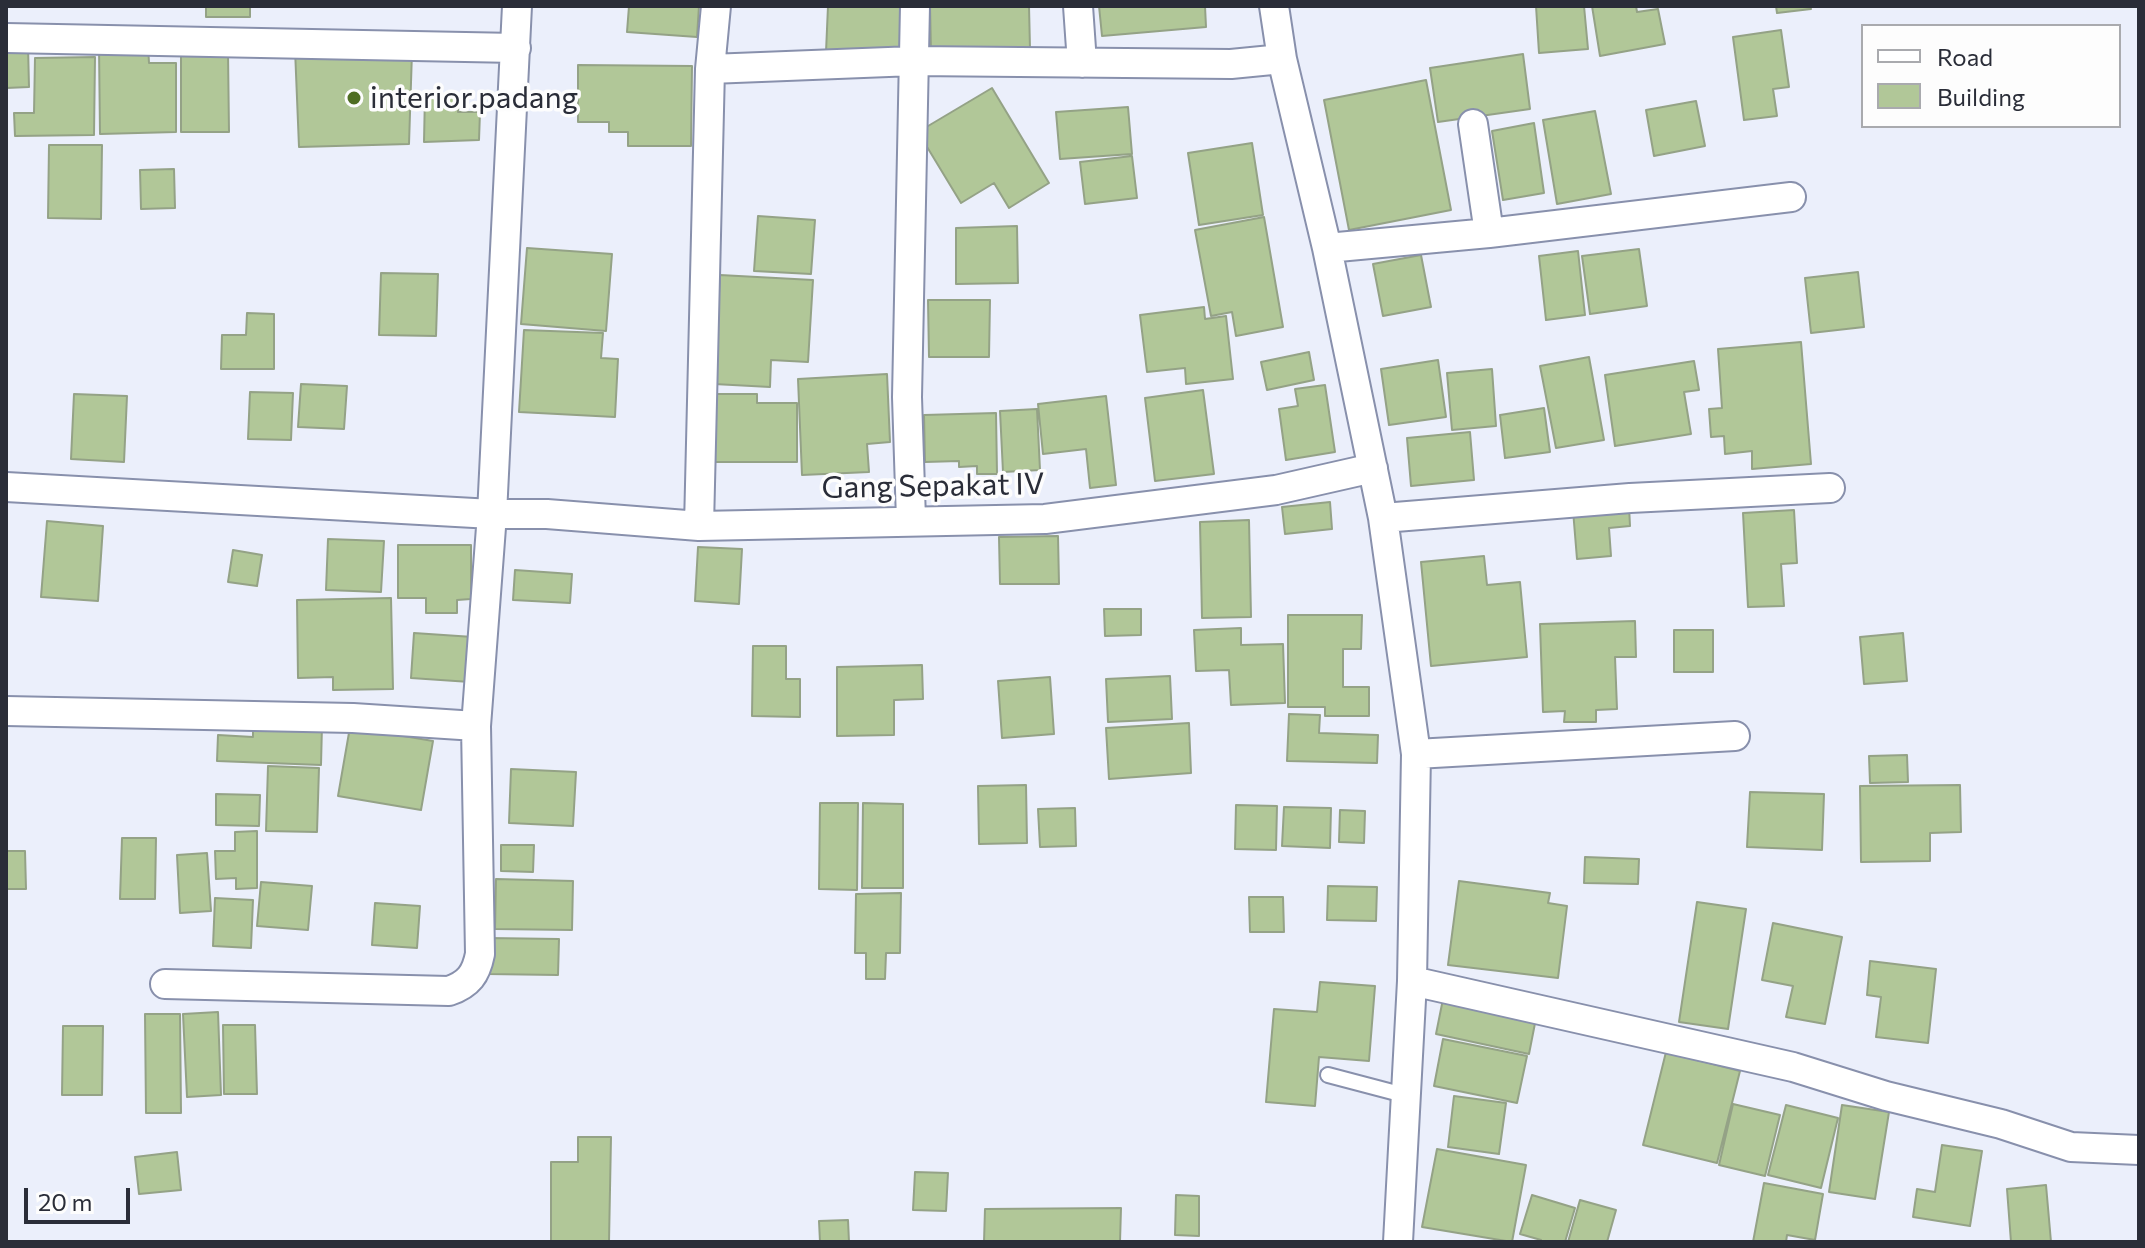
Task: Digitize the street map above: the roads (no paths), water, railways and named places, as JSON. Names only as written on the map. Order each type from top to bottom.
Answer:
[{"type":"street","points":[[165,984],[449,991],[462,987],[477,970],[480,954],[476,726],[492,514],[517,6]]},
{"type":"street","points":[[699,526],[710,69],[716,6]]},
{"type":"street","points":[[911,520],[907,397],[915,6]]},
{"type":"street","points":[[1078,6],[1082,63]]},
{"type":"street","points":[[1274,6],[1282,59],[1327,248],[1383,518],[1416,754],[1412,981],[1398,1242]]},
{"type":"street","points":[[6,38],[516,48]]},
{"type":"street","points":[[710,69],[914,61],[1231,64],[1282,59]]},
{"type":"street","points":[[1473,124],[1489,233]]},
{"type":"street","points":[[1327,248],[1489,233],[1791,197]]},
{"type":"street","name":"Gang Sepakat IV","points":[[6,487],[492,514],[547,514],[699,526],[1045,519],[1276,490],[1373,468]]},
{"type":"street","points":[[1383,518],[1630,498],[1830,488]]},
{"type":"street","points":[[6,711],[353,718],[476,726]]},
{"type":"street","points":[[1416,754],[1735,736]]},
{"type":"street","points":[[1412,981],[1793,1067],[1886,1096],[2001,1124],[2071,1147],[2139,1150]]},
{"type":"lane","points":[[1328,1075],[1404,1095]]},
{"type":"place","name":"interior.padang","points":[[354,98]]}]
